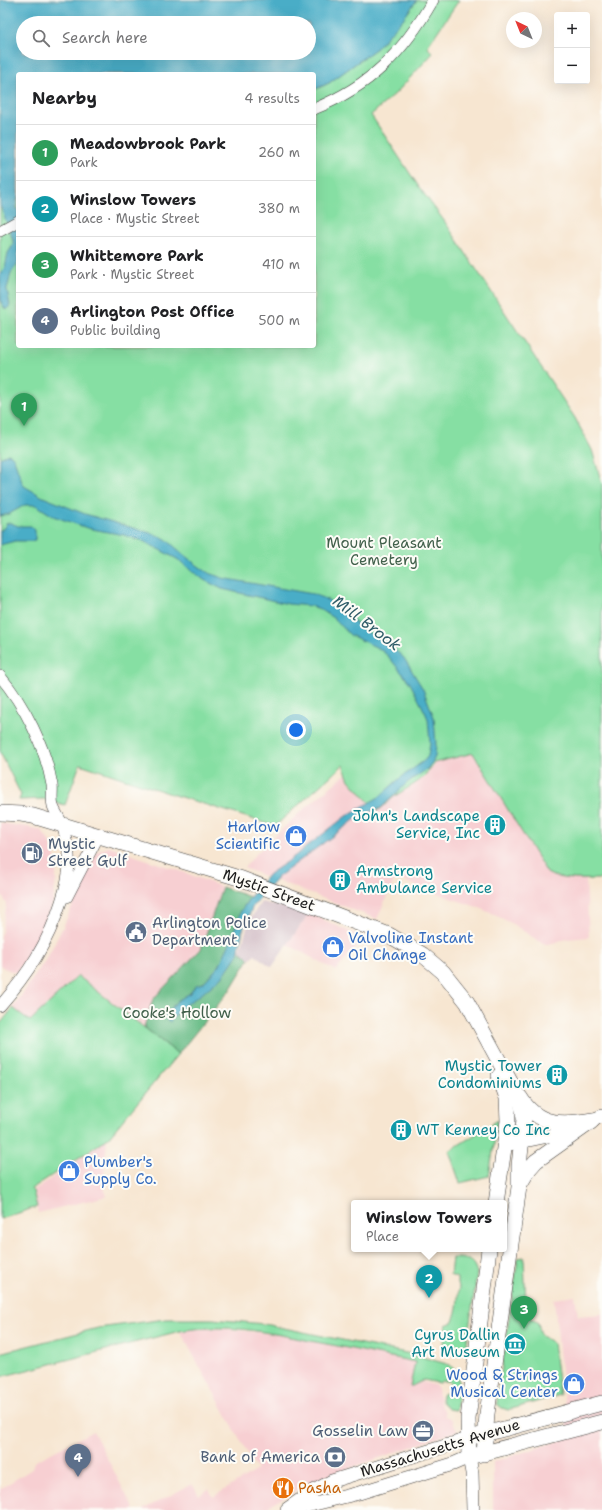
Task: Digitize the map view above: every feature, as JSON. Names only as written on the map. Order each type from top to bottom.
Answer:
[{"type":"highway","name":"Mystic Street","points":[[0,813],[21,814],[62,824],[77,830],[256,884],[389,935],[418,951],[435,964],[459,991],[473,1011],[489,1045],[507,1098],[508,1122],[496,1200]]},
{"type":"highway","name":"Mystic Street","points":[[489,1045],[511,1080],[522,1105],[523,1112],[519,1187],[507,1224]]},
{"type":"highway","points":[[511,1080],[529,1108],[544,1119],[558,1123],[572,1123],[598,1118]]},
{"type":"highway","points":[[519,1187],[529,1169],[536,1161],[598,1118]]},
{"type":"highway","name":"Mystic Street","points":[[469,1458],[468,1419],[498,1252]]},
{"type":"highway","name":"Mystic Street","points":[[484,1454],[499,1252]]},
{"type":"highway","name":"Massachusetts Avenue","points":[[468,1439],[602,1403]]},
{"type":"highway","name":"Massachusetts Avenue","points":[[469,1458],[602,1422]]},
{"type":"main road","points":[[316,108],[338,99],[372,77],[398,51],[419,24],[433,0]]},
{"type":"main road","points":[[2,230],[16,222]]},
{"type":"main road","points":[[0,676],[16,698],[36,735],[52,785],[53,806],[62,824],[67,846],[69,865],[65,892],[52,928]]},
{"type":"main road","points":[[0,1006],[32,966],[99,836]]},
{"type":"main road","points":[[505,1145],[558,1134],[598,1118]]},
{"type":"main road","name":"Massachusetts Avenue","points":[[286,1510],[310,1493],[332,1481],[468,1439]]},
{"type":"main road","name":"Mystic Street","points":[[472,1473],[484,1454]]},
{"type":"main road","name":"Massachusetts Avenue","points":[[290,1510],[359,1493],[469,1458]]},
{"type":"main road","name":"Mystic Street","points":[[469,1458],[472,1473]]},
{"type":"main road","points":[[472,1473],[473,1510]]},
{"type":"shaded area","points":[[473,753],[547,873],[560,878],[586,879],[589,937],[567,939],[545,945],[511,923],[480,908],[395,878],[377,919],[244,868],[258,852],[298,814],[347,773],[349,780],[387,804],[393,797],[413,786],[427,775],[434,763]]},
{"type":"shaded area","points":[[0,823],[41,830],[51,844],[56,862],[56,880],[52,906],[31,950],[16,973],[0,965],[0,941],[7,904],[0,892]]},
{"type":"shaded area","points":[[109,847],[222,887],[201,949],[153,999],[144,1027],[78,976],[30,1022],[13,1008],[48,956],[63,927],[96,852]]},
{"type":"shaded area","points":[[261,902],[309,913],[272,967],[255,955],[249,959],[240,951],[249,921]]},
{"type":"shaded area","points":[[309,913],[363,938],[336,971],[287,944]]},
{"type":"shaded area","points":[[107,1139],[103,1186],[107,1196],[38,1213],[33,1191]]},
{"type":"shaded area","points":[[575,1296],[578,1316],[602,1314],[602,1510],[493,1510],[493,1462],[568,1438],[554,1299]]},
{"type":"shaded area","points":[[207,1328],[282,1335],[415,1362],[410,1386],[423,1382],[434,1385],[438,1388],[440,1403],[444,1410],[445,1416],[452,1419],[457,1431],[313,1481],[263,1510],[142,1510],[192,1484],[199,1495],[209,1489],[213,1497],[257,1470],[180,1331]]},
{"type":"shaded area","points":[[93,1431],[134,1510],[0,1510],[0,1489],[32,1469],[34,1462]]},
{"type":"green space","name":"Mount Pleasant Cemetery","points":[[417,0],[459,0],[427,47],[433,53],[396,93],[371,115],[419,187],[445,222],[575,418],[592,450],[602,484],[602,879],[566,878],[552,876],[547,873],[473,753],[434,763],[420,780],[394,797],[377,811],[349,780],[343,765],[275,826],[80,764],[65,805],[44,799],[19,800],[21,795],[0,752],[0,190],[16,191],[16,348],[316,348],[316,89],[329,83],[377,48],[403,19]]},
{"type":"green space","name":"Cooke's Hollow","points":[[222,887],[250,897],[241,911],[235,926],[239,950],[249,959],[230,990],[178,1054],[144,1027],[153,999],[201,949]]},
{"type":"green space","points":[[78,976],[178,1054],[107,1139],[31,1189],[33,1191],[37,1207],[0,1219],[0,1024],[13,1008],[30,1021]]},
{"type":"green space","points":[[498,1120],[489,1176],[460,1183],[449,1151]]},
{"type":"green space","points":[[524,1257],[526,1307],[529,1317],[538,1323],[541,1335],[553,1343],[560,1395],[508,1410],[497,1404],[497,1400],[518,1258]]},
{"type":"green space","points":[[452,1258],[468,1260],[473,1264],[477,1273],[466,1350],[464,1351],[444,1344],[446,1325],[453,1322],[457,1309],[459,1286],[457,1284],[457,1278],[450,1275]]},
{"type":"green space","points":[[166,1319],[213,1319],[264,1324],[411,1354],[447,1364],[456,1372],[458,1378],[459,1391],[456,1410],[448,1409],[441,1400],[442,1395],[451,1390],[452,1386],[449,1381],[442,1381],[439,1383],[424,1380],[410,1387],[415,1362],[262,1332],[229,1328],[180,1331],[0,1377],[0,1353],[98,1328]]},
{"type":"water","points":[[0,0],[417,0],[403,19],[377,48],[329,83],[316,89],[316,72],[16,72],[16,266],[11,273],[7,289],[10,305],[8,309],[5,309],[1,302],[0,276],[5,267],[8,253],[13,245],[13,240],[0,205]]},
{"type":"water","points":[[8,454],[14,459],[24,486],[43,497],[85,514],[154,534],[166,539],[207,572],[222,578],[313,594],[330,601],[365,631],[385,641],[404,658],[423,689],[434,717],[436,745],[435,757],[427,769],[407,783],[381,808],[361,815],[278,877],[253,906],[243,930],[238,954],[223,976],[203,993],[181,1008],[170,1022],[164,1017],[177,1001],[190,993],[196,985],[203,983],[219,966],[229,945],[241,911],[250,897],[269,874],[287,862],[346,816],[379,797],[399,779],[425,760],[428,756],[430,744],[428,719],[410,683],[388,656],[380,649],[350,635],[336,620],[320,609],[311,606],[288,604],[222,589],[204,580],[177,559],[143,541],[124,535],[87,528],[53,516],[36,505],[25,505],[9,514],[0,516],[0,458]]},
{"type":"water","points":[[7,523],[18,526],[31,526],[35,530],[35,540],[15,541],[0,545],[0,530],[2,530]]},
{"type":"place","name":"Meadowbrook Park","points":[[24,426]]},
{"type":"place","name":"John's Landscape Service, Inc","points":[[495,825]]},
{"type":"place","name":"Harlow Scientific","points":[[296,836]]},
{"type":"place","name":"Mystic Street Gulf","points":[[32,853]]},
{"type":"place","name":"Armstrong Ambulance Service","points":[[340,880]]},
{"type":"place","name":"Arlington Police Department","points":[[136,932]]},
{"type":"place","name":"Valvoline Instant Oil Change","points":[[333,947]]},
{"type":"place","name":"Mystic Tower Condominiums","points":[[557,1075]]},
{"type":"place","name":"WT Kenney Co Inc","points":[[401,1130]]},
{"type":"place","name":"Plumber's Supply Co.","points":[[69,1171]]},
{"type":"place","name":"Winslow Towers","points":[[429,1298]]},
{"type":"place","name":"Whittemore Park","points":[[524,1329]]},
{"type":"place","name":"Cyrus Dallin Art Museum","points":[[515,1344]]},
{"type":"place","name":"Wood & Strings Musical Center","points":[[574,1384]]},
{"type":"place","name":"Gosselin Law","points":[[423,1431]]},
{"type":"place","name":"Bank of America","points":[[335,1457]]},
{"type":"place","name":"Arlington Post Office","points":[[78,1477]]},
{"type":"place","name":"Pasha","points":[[283,1488]]},
{"type":"water label","name":"Mill Brook","points":[[367,623]]}]
